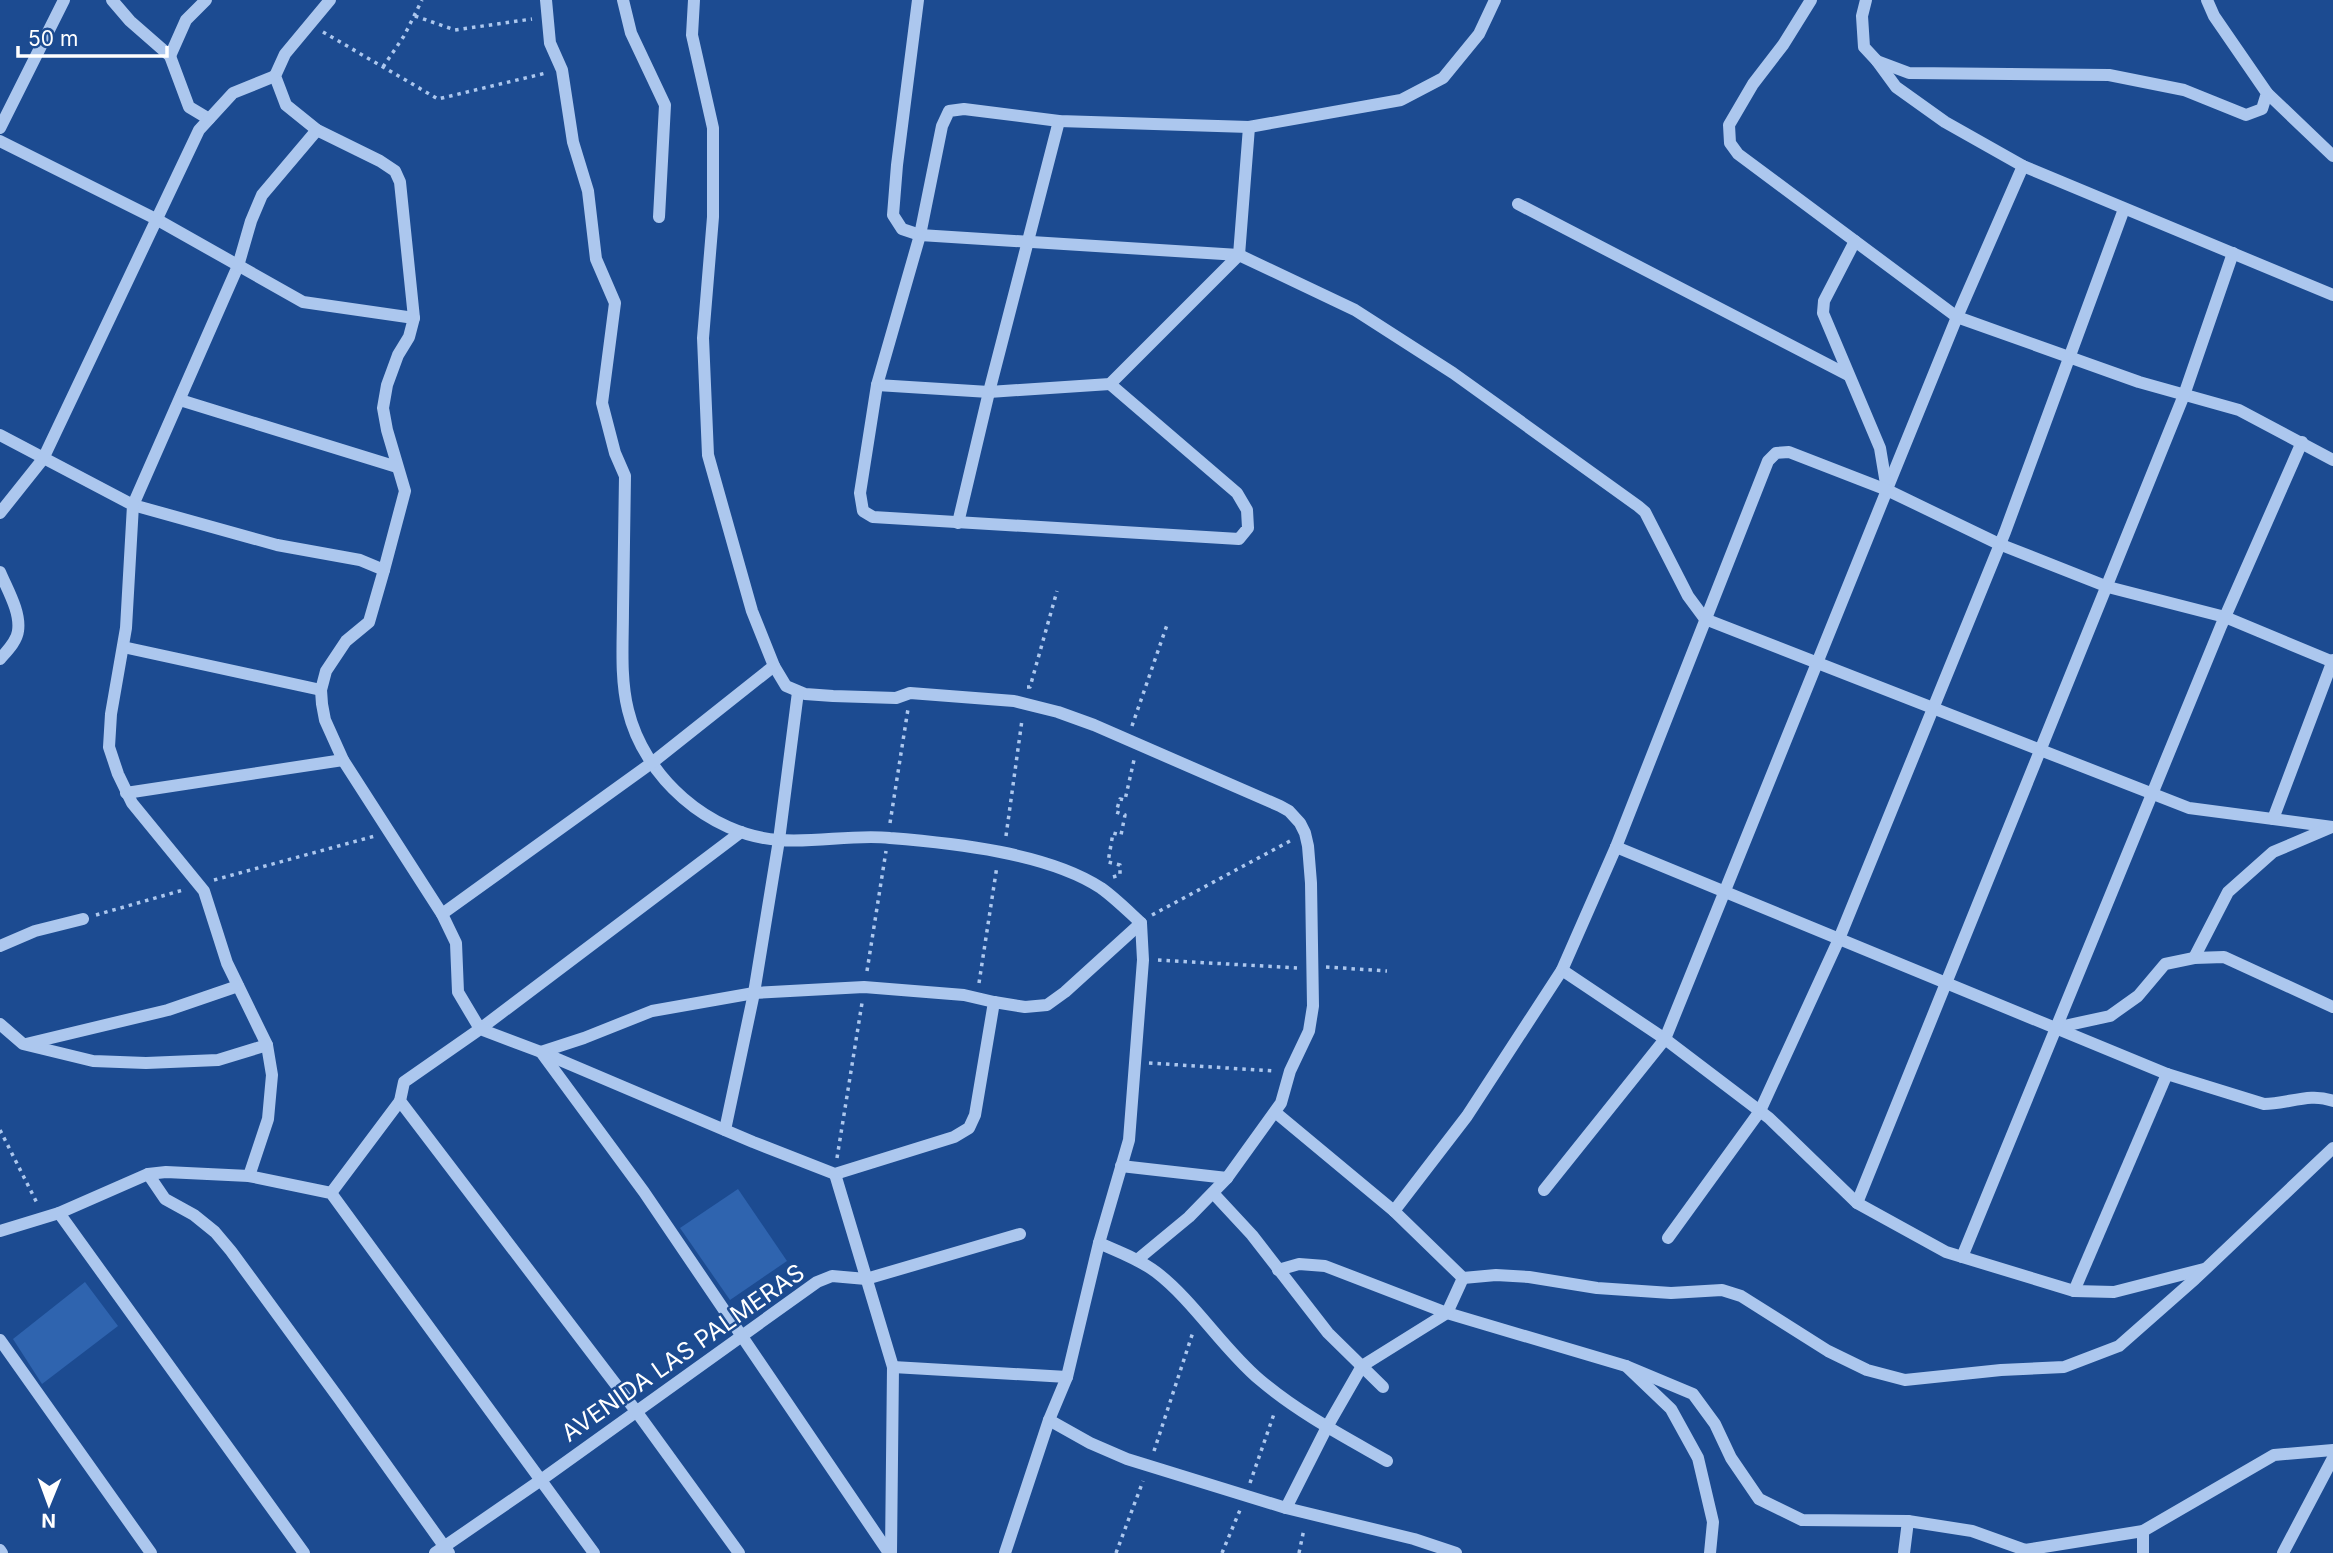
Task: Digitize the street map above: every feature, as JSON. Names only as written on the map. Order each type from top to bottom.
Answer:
[{"type":"street","points":[[0,128],[64,0]]},
{"type":"street","points":[[111,0],[130,21],[170,56],[189,107],[209,119]]},
{"type":"street","points":[[170,56],[186,20],[206,0]]},
{"type":"street","points":[[0,513],[43,459],[199,130],[233,93],[275,76],[285,54],[330,0]]},
{"type":"street","points":[[547,0],[550,43],[562,70],[573,142],[588,191],[596,259],[615,303],[602,403],[615,453],[625,476],[624,667],[627,707],[635,736],[667,782],[693,808],[715,822],[741,832],[779,840],[888,837],[999,853],[1052,866],[1099,887],[1141,923],[1143,960],[1129,1140],[1099,1243],[1067,1377],[1049,1420],[1005,1553]]},
{"type":"street","points":[[623,0],[631,33],[665,104],[659,218]]},
{"type":"street","points":[[694,0],[692,35],[713,128],[713,217],[703,338],[708,455],[752,611],[774,666],[786,685],[805,694],[896,698],[910,693],[1014,701],[1058,712],[1254,794],[1289,811],[1300,823],[1310,861],[1310,1031],[1275,1112],[1227,1178],[1189,1217],[1137,1260]]},
{"type":"street","points":[[918,0],[893,215],[902,229],[920,234],[1239,255],[1355,310],[1453,373],[1638,506],[1645,512],[1688,597],[1705,618],[2189,807],[2333,827]]},
{"type":"street","points":[[1110,384],[1237,493],[1247,510],[1248,528],[1239,539],[873,517],[863,511],[860,493],[877,385],[920,234],[942,126],[949,111],[964,109],[1059,121],[1249,127],[1401,100],[1443,78],[1479,34],[1495,0]]},
{"type":"street","points":[[1811,0],[1783,45],[1753,84],[1729,125],[1730,143],[1738,154],[1957,317],[2139,382],[2239,410],[2333,460]]},
{"type":"street","points":[[1866,0],[1862,16],[1864,47],[1896,88],[1945,122],[2023,166],[2333,295]]},
{"type":"street","points":[[2207,0],[2214,16],[2267,93],[2333,156]]},
{"type":"street","points":[[1877,61],[1909,73],[2109,75],[2184,90],[2246,115],[2262,109],[2267,93]]},
{"type":"street","points":[[275,76],[286,105],[317,130],[395,171],[400,182],[414,318],[409,337],[398,355],[387,385],[383,408],[405,491],[369,622],[346,641],[326,671],[321,690],[326,720],[343,760],[442,914],[456,943],[458,992],[480,1029],[835,1174],[954,1137],[969,1128],[975,1115],[993,1002]]},
{"type":"street","points":[[958,523],[1059,121]]},
{"type":"street","points":[[877,385],[989,392],[1110,384],[1239,255],[1249,127]]},
{"type":"street","points":[[249,1176],[268,1119],[272,1075],[267,1045],[220,945],[204,891],[140,814],[126,793],[113,761],[108,732],[128,604],[133,505],[238,266],[262,195],[317,130]]},
{"type":"street","points":[[0,141],[156,219],[303,302],[414,318]]},
{"type":"street","points":[[1544,1190],[1665,1039],[1957,317],[2023,166]]},
{"type":"street","points":[[1518,204],[1848,375]]},
{"type":"street","points":[[1668,1238],[1760,1111],[1839,939],[1999,544],[2124,209]]},
{"type":"street","points":[[1855,241],[1824,301],[1823,313],[1880,448],[1887,490]]},
{"type":"street","points":[[1857,1203],[2108,587],[2184,395],[2233,254]]},
{"type":"street","points":[[180,400],[397,467]]},
{"type":"street","points":[[0,435],[133,505],[277,545],[360,560],[384,570]]},
{"type":"street","points":[[1962,1257],[2225,617],[2302,442]]},
{"type":"street","points":[[1394,1211],[1467,1116],[1562,970],[1616,847],[1768,461],[1776,453],[1789,452],[1887,490],[1999,544],[2108,587],[2225,617],[2333,661],[2273,819]]},
{"type":"street","points":[[0,572],[17,616],[18,632],[0,659]]},
{"type":"street","points":[[123,647],[321,690]]},
{"type":"street","points":[[442,914],[653,762],[774,666]]},
{"type":"street","points":[[726,1130],[754,993],[779,840],[798,692]]},
{"type":"street","points":[[126,793],[343,760]]},
{"type":"street","points":[[2194,957],[2228,892],[2273,852],[2333,827]]},
{"type":"street","points":[[331,1193],[400,1101],[404,1082],[480,1029],[741,832]]},
{"type":"street","points":[[1616,847],[2166,1074],[2264,1104],[2321,1096],[2333,1101]]},
{"type":"street","points":[[0,946],[35,931],[83,919]]},
{"type":"street","points":[[541,1052],[652,1011],[754,993],[864,987],[964,995],[1025,1007],[1047,1005],[1141,923]]},
{"type":"street","points":[[2054,1028],[2110,1016],[2138,996],[2165,964],[2194,957],[2224,957],[2333,1007]]},
{"type":"street","points":[[1562,970],[1665,1039],[1760,1111],[1857,1203],[1946,1252],[2074,1292],[2115,1292],[2204,1269]]},
{"type":"street","points":[[23,1044],[168,1010],[238,986]]},
{"type":"street","points":[[0,1024],[23,1044],[93,1061],[146,1063],[218,1060],[267,1045]]},
{"type":"street","points":[[541,1052],[644,1192],[890,1553]]},
{"type":"street","points":[[2074,1292],[2166,1074]]},
{"type":"street","points":[[400,1101],[636,1411],[739,1553]]},
{"type":"street","points":[[1275,1112],[1394,1211],[1463,1279]]},
{"type":"street","points":[[1463,1279],[1496,1275],[1529,1277],[1597,1288],[1671,1293],[1721,1290],[1741,1296],[1828,1351],[1867,1370],[1905,1380],[2001,1370],[2064,1367],[2119,1346],[2333,1148]]},
{"type":"street","points":[[1121,1166],[1227,1178]]},
{"type":"street","points":[[0,1231],[59,1213],[148,1174],[166,1172],[249,1176],[331,1193],[594,1553]]},
{"type":"street","points":[[148,1174],[165,1199],[215,1232],[231,1251],[341,1400],[443,1551]]},
{"type":"street","points":[[835,1174],[893,1367],[890,1553]]},
{"type":"street","points":[[1213,1193],[1252,1235],[1328,1334],[1383,1387]]},
{"type":"street","points":[[59,1213],[304,1553]]},
{"type":"street","name":"AVENIDA LAS PALMERAS","points":[[443,1551],[817,1282],[832,1276],[866,1279],[1020,1234]]},
{"type":"street","points":[[1099,1243],[1137,1260],[1165,1280],[1259,1379],[1280,1396],[1326,1427],[1387,1461]]},
{"type":"street","points":[[1278,1270],[1299,1264],[1325,1266],[1447,1313],[1626,1366],[1693,1394],[1715,1424],[1731,1458],[1759,1499],[1802,1520],[1908,1521],[1972,1531],[2025,1551],[2143,1531],[2274,1455],[2333,1450]]},
{"type":"street","points":[[1286,1508],[1326,1427],[1362,1366],[1447,1313],[1463,1279]]},
{"type":"street","points":[[0,1340],[151,1553]]},
{"type":"street","points":[[1626,1366],[1671,1409],[1698,1458],[1713,1522],[1710,1553]]},
{"type":"street","points":[[893,1367],[1067,1377]]},
{"type":"street","points":[[1049,1420],[1127,1460],[1286,1508],[1414,1539],[1456,1553]]},
{"type":"street","points":[[2283,1553],[2333,1458]]},
{"type":"street","points":[[1904,1553],[1908,1521]]},
{"type":"street","points":[[2143,1531],[2143,1553]]},
{"type":"path","points":[[383,67],[404,36],[422,0]]},
{"type":"path","points":[[415,16],[455,30],[539,18]]},
{"type":"path","points":[[327,35],[438,99],[552,72]]},
{"type":"path","points":[[1025,686],[1030,687],[1057,592]]},
{"type":"path","points":[[1132,726],[1168,622]]},
{"type":"path","points":[[835,1174],[910,693]]},
{"type":"path","points":[[1001,841],[1011,840],[1006,836],[1023,714]]},
{"type":"path","points":[[1108,879],[1120,875],[1120,865],[1108,862],[1113,833],[1121,835],[1125,815],[1116,812],[1120,799],[1125,800],[1135,752]]},
{"type":"path","points":[[215,880],[391,832]]},
{"type":"path","points":[[1154,914],[1296,838]]},
{"type":"path","points":[[978,986],[998,863]]},
{"type":"path","points":[[83,919],[189,889]]},
{"type":"path","points":[[1154,960],[1296,968]]},
{"type":"path","points":[[1323,966],[1387,971]]},
{"type":"path","points":[[1149,1063],[1284,1071]]},
{"type":"path","points":[[0,1130],[45,1217]]},
{"type":"path","points":[[1116,1553],[1149,1466],[1198,1317]]},
{"type":"path","points":[[1223,1553],[1280,1396]]},
{"type":"path","points":[[1299,1553],[1307,1513]]},
{"type":"shaded area","points":[[738,1189],[787,1261],[730,1300],[680,1228]]},
{"type":"shaded area","points":[[85,1282],[118,1326],[42,1384],[13,1339]]}]
